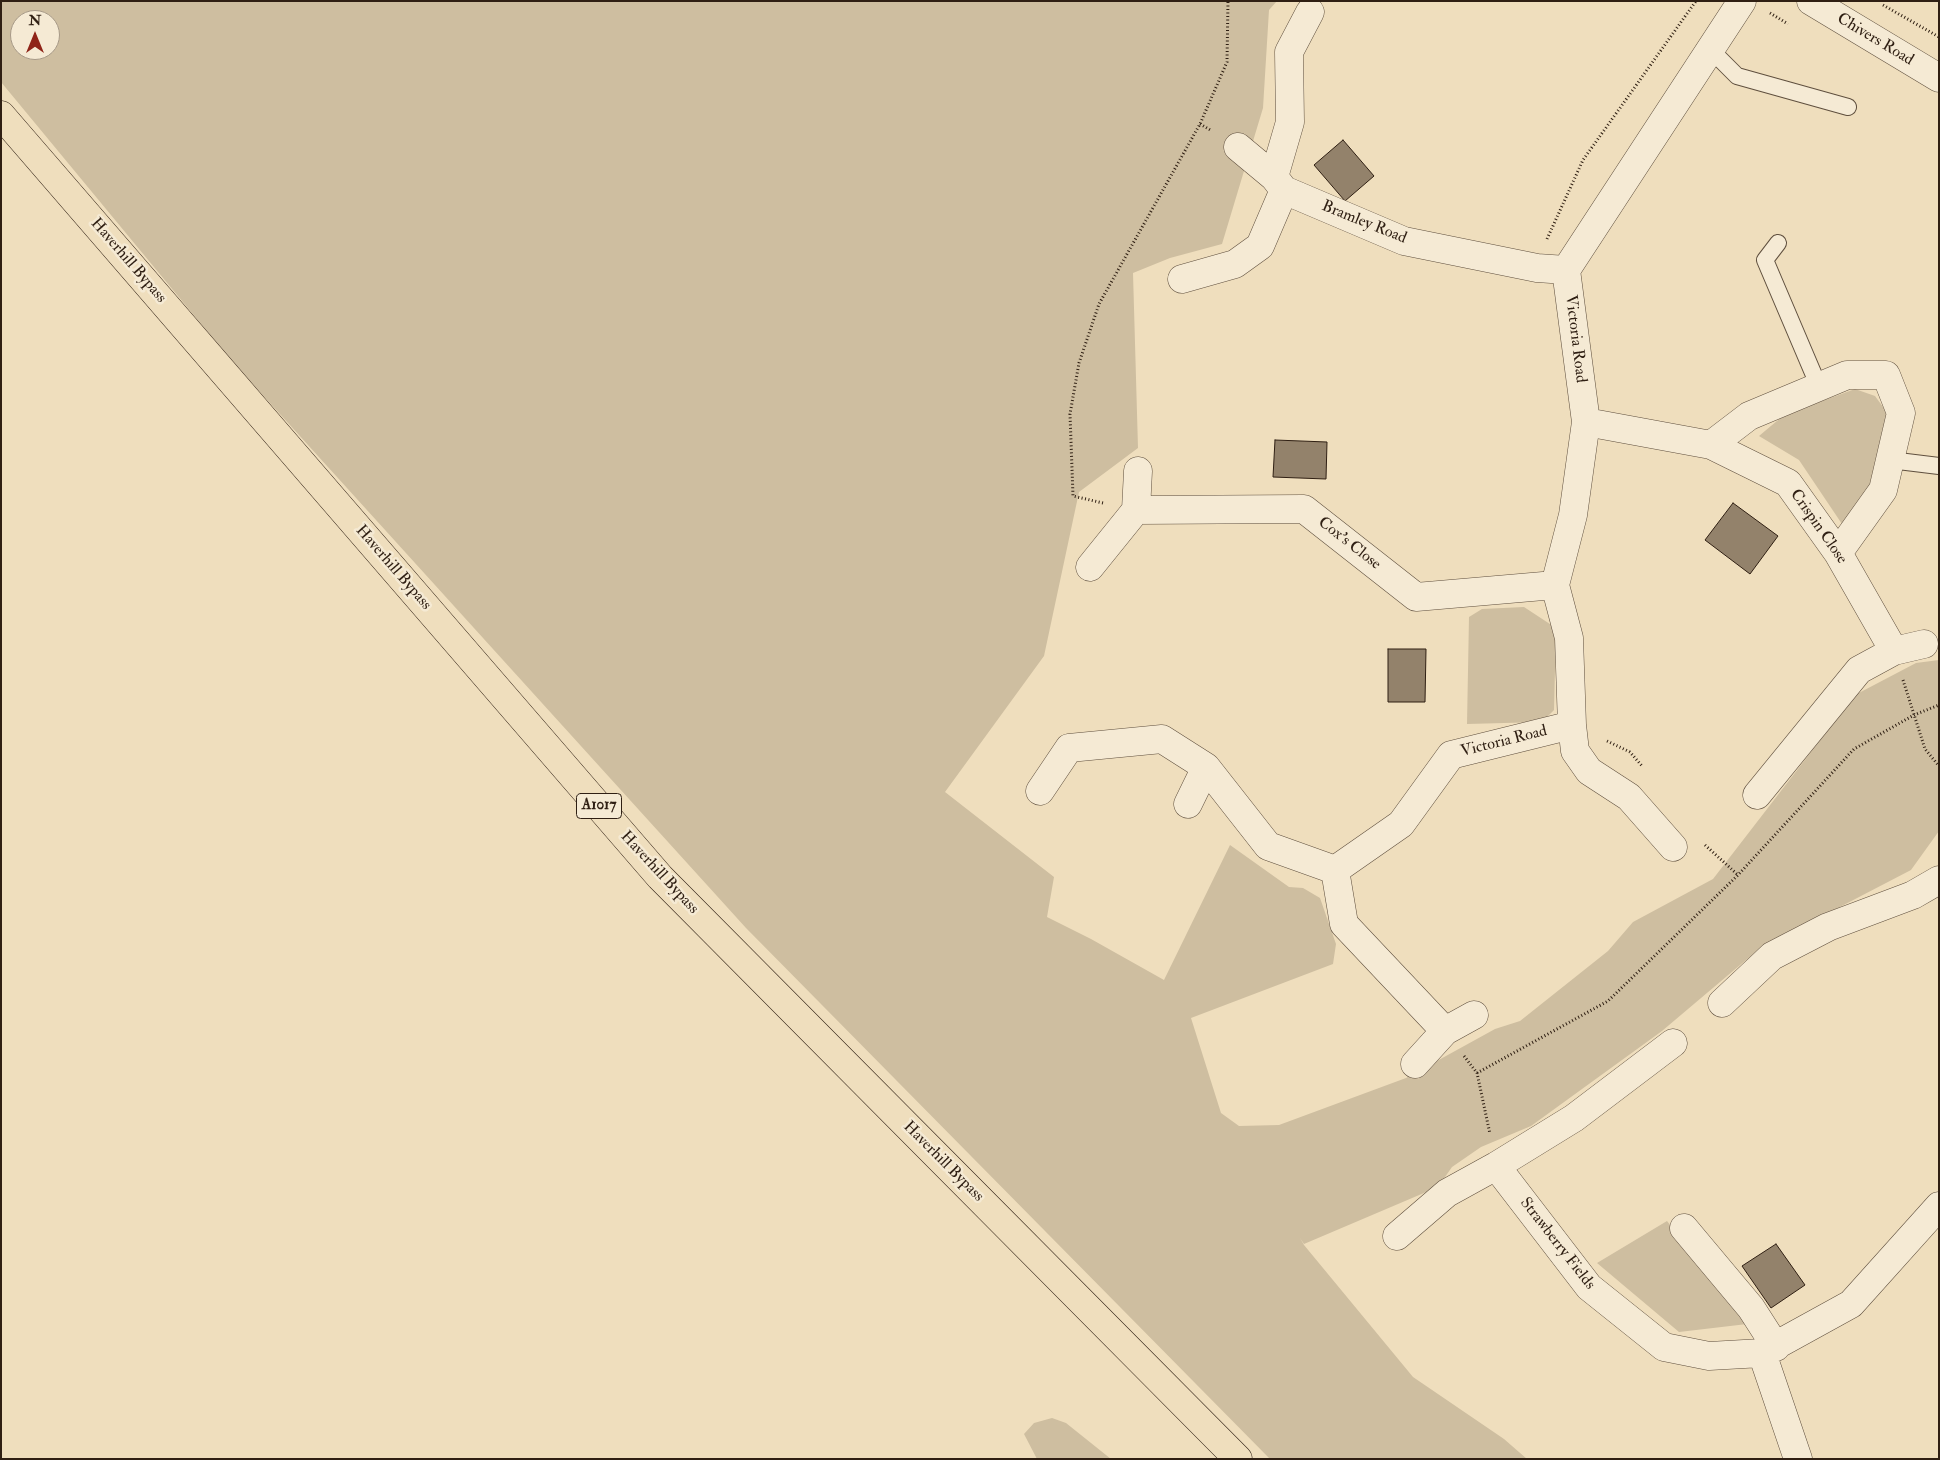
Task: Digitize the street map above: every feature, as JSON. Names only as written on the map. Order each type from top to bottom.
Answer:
[{"type":"main road","name":"Haverhill Bypass","points":[[1,115],[660,877],[1238,1459]]},
{"type":"street","points":[[1566,270],[1742,1]]},
{"type":"street","name":"Chivers Road","points":[[1811,1],[1840,9],[1939,78]]},
{"type":"street","points":[[1182,279],[1235,264],[1260,246],[1279,184],[1290,122],[1289,52],[1310,12]]},
{"type":"street","name":"Bramley Road","points":[[1238,147],[1279,184],[1404,242],[1537,268],[1566,270]]},
{"type":"street","name":"Victoria Road","points":[[1566,270],[1586,422],[1573,515],[1555,585],[1569,638],[1572,725],[1576,751],[1588,771],[1629,798],[1673,846]]},
{"type":"street","points":[[1711,445],[1749,416],[1847,375],[1886,375],[1901,413],[1883,490],[1838,553]]},
{"type":"street","name":"Crispin Close","points":[[1586,422],[1711,445],[1788,484],[1838,553],[1894,651]]},
{"type":"street","points":[[1090,567],[1136,510],[1138,471]]},
{"type":"street","name":"Cox's Close","points":[[1136,510],[1304,509],[1416,597],[1555,585]]},
{"type":"street","points":[[1757,795],[1859,670],[1894,651],[1924,644]]},
{"type":"street","name":"Victoria Road","points":[[1335,870],[1401,824],[1451,755],[1572,725]]},
{"type":"street","points":[[1040,791],[1069,748],[1162,739],[1206,767],[1268,846],[1335,870],[1344,924],[1452,1041]]},
{"type":"street","points":[[1188,804],[1206,767]]},
{"type":"street","points":[[1722,1003],[1772,956],[1828,927],[1913,895],[1939,880]]},
{"type":"street","points":[[1415,1064],[1452,1041],[1474,1015]]},
{"type":"street","points":[[1398,1236],[1447,1193],[1496,1166],[1574,1118],[1673,1043]]},
{"type":"street","name":"Strawberry Fields","points":[[1496,1166],[1589,1287],[1664,1347],[1710,1356],[1769,1350],[1851,1304],[1939,1206]]},
{"type":"street","points":[[1684,1228],[1751,1308],[1769,1350],[1798,1459]]},
{"type":"lane","points":[[1711,50],[1737,76],[1848,106]]},
{"type":"lane","points":[[1778,243],[1765,260],[1819,387]]},
{"type":"lane","points":[[1890,460],[1939,466]]},
{"type":"path","points":[[1073,496],[1070,414],[1079,363],[1099,304],[1200,124],[1227,62],[1228,1]]},
{"type":"path","points":[[1537,268],[1550,229],[1583,160],[1696,1]]},
{"type":"path","points":[[1876,1],[1939,37]]},
{"type":"path","points":[[1894,651],[1925,750],[1939,766]]},
{"type":"path","points":[[1477,1074],[1608,1001],[1738,875],[1854,750],[1914,715],[1939,705]]},
{"type":"path","points":[[1707,848],[1738,875]]},
{"type":"path","points":[[1452,1041],[1477,1074],[1496,1166]]},
{"type":"shaded area","points":[[1,1],[1277,1],[1269,10],[1263,108],[1222,244],[1170,258],[1133,273],[1138,448],[1079,492],[1044,656],[945,792],[1054,877],[1047,917],[1164,980],[1230,845],[1289,887],[1303,888],[1320,898],[1336,944],[1333,964],[1191,1018],[1221,1113],[1239,1126],[1279,1125],[1406,1078],[1495,1029],[1520,1021],[1608,951],[1633,922],[1713,879],[1855,695],[1916,663],[1939,660],[1939,831],[1911,870],[1759,949],[1662,1031],[1531,1126],[1481,1147],[1452,1167],[1438,1187],[1304,1244],[1300,1238],[1304,1245],[1413,1377],[1504,1439],[1527,1459],[1270,1459],[746,928],[230,359],[1,82]]},
{"type":"shaded area","points":[[1855,389],[1875,396],[1886,411],[1886,435],[1872,483],[1842,524],[1799,460],[1759,436],[1784,415]]},
{"type":"shaded area","points":[[1524,607],[1556,628],[1554,710],[1542,722],[1467,724],[1469,617],[1482,609]]},
{"type":"shaded area","points":[[1667,1221],[1747,1324],[1679,1332],[1597,1263]]},
{"type":"shaded area","points":[[1052,1418],[1066,1423],[1111,1459],[1037,1459],[1024,1434],[1034,1423]]},
{"type":"building","points":[[1343,140],[1374,176],[1345,201],[1314,165]]},
{"type":"building","points":[[1275,440],[1327,442],[1326,479],[1273,477]]},
{"type":"building","points":[[1733,503],[1778,536],[1750,574],[1705,540]]},
{"type":"building","points":[[1388,649],[1426,649],[1425,702],[1388,702]]},
{"type":"building","points":[[1776,1244],[1805,1285],[1771,1308],[1742,1266]]}]
